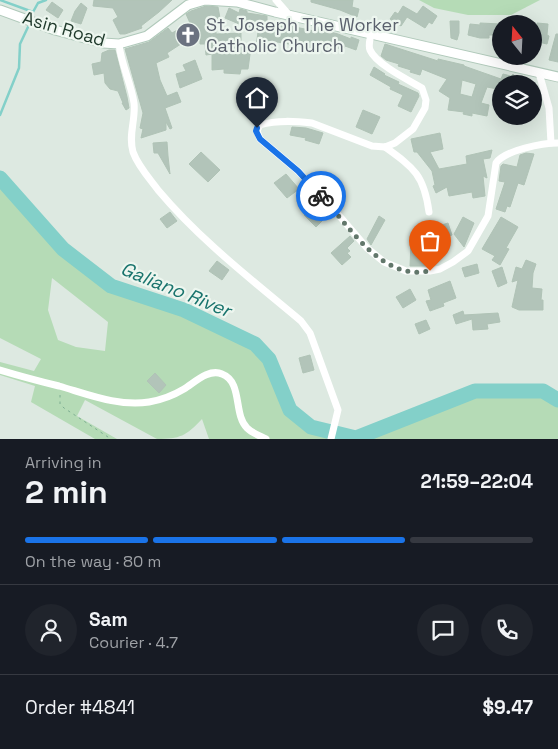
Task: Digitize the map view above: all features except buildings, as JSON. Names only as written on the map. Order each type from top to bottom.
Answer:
[{"type":"main road","name":"Asin Road","points":[[0,10],[55,30],[103,43],[119,44],[147,36],[188,5],[205,0],[237,2],[290,16],[558,77]]},
{"type":"street","points":[[276,0],[290,16]]},
{"type":"street","points":[[371,34],[369,46],[373,56],[422,88],[426,100],[425,108],[413,129],[395,143],[385,147],[372,146],[312,123],[276,122],[260,126],[256,131],[260,139],[298,171],[367,248],[384,262],[406,271],[415,272],[440,269],[468,251],[488,216],[496,163],[500,158],[521,150],[555,143],[549,108],[539,73]]},
{"type":"street","points":[[119,44],[120,56],[134,101],[131,142],[137,160],[148,178],[176,212],[203,240],[301,321],[310,333],[338,410],[331,439]]},
{"type":"street","points":[[385,147],[414,171],[421,180],[429,212]]},
{"type":"street","points":[[0,370],[90,396],[115,401],[148,402],[167,397],[212,373],[222,374],[231,381],[236,393],[242,421],[246,427],[266,439]]},
{"type":"path","points":[[61,387],[60,404],[111,439]]},
{"type":"green space","points":[[419,0],[540,0],[511,15],[468,15],[434,8]]},
{"type":"green space","points":[[0,178],[63,249],[111,286],[184,310],[255,344],[269,359],[290,410],[311,427],[356,438],[475,391],[543,391],[558,400],[558,439],[209,439],[202,419],[187,433],[177,437],[157,439],[85,400],[77,416],[117,439],[95,439],[31,402],[35,386],[0,375],[0,362],[34,371],[41,359],[0,338]],"holes":[[[52,278],[108,322],[105,351],[76,347],[58,340],[48,310]]]},
{"type":"waterway","points":[[0,0],[33,12],[38,3],[46,0]]},
{"type":"waterway","points":[[0,115],[19,68],[20,44],[28,27]]},
{"type":"waterway","name":"Galiano River","points":[[0,178],[63,249],[111,286],[184,310],[255,344],[269,359],[290,410],[311,427],[356,438],[475,391],[543,391],[558,400]]},
{"type":"way so far","points":[[321,196],[367,248],[384,262],[406,271],[430,271]]},
{"type":"place","name":"St. Joseph The Worker Catholic Church","points":[[188,35]]},
{"type":"route","points":[[257,128],[256,131],[260,139],[298,171],[321,196]]}]
